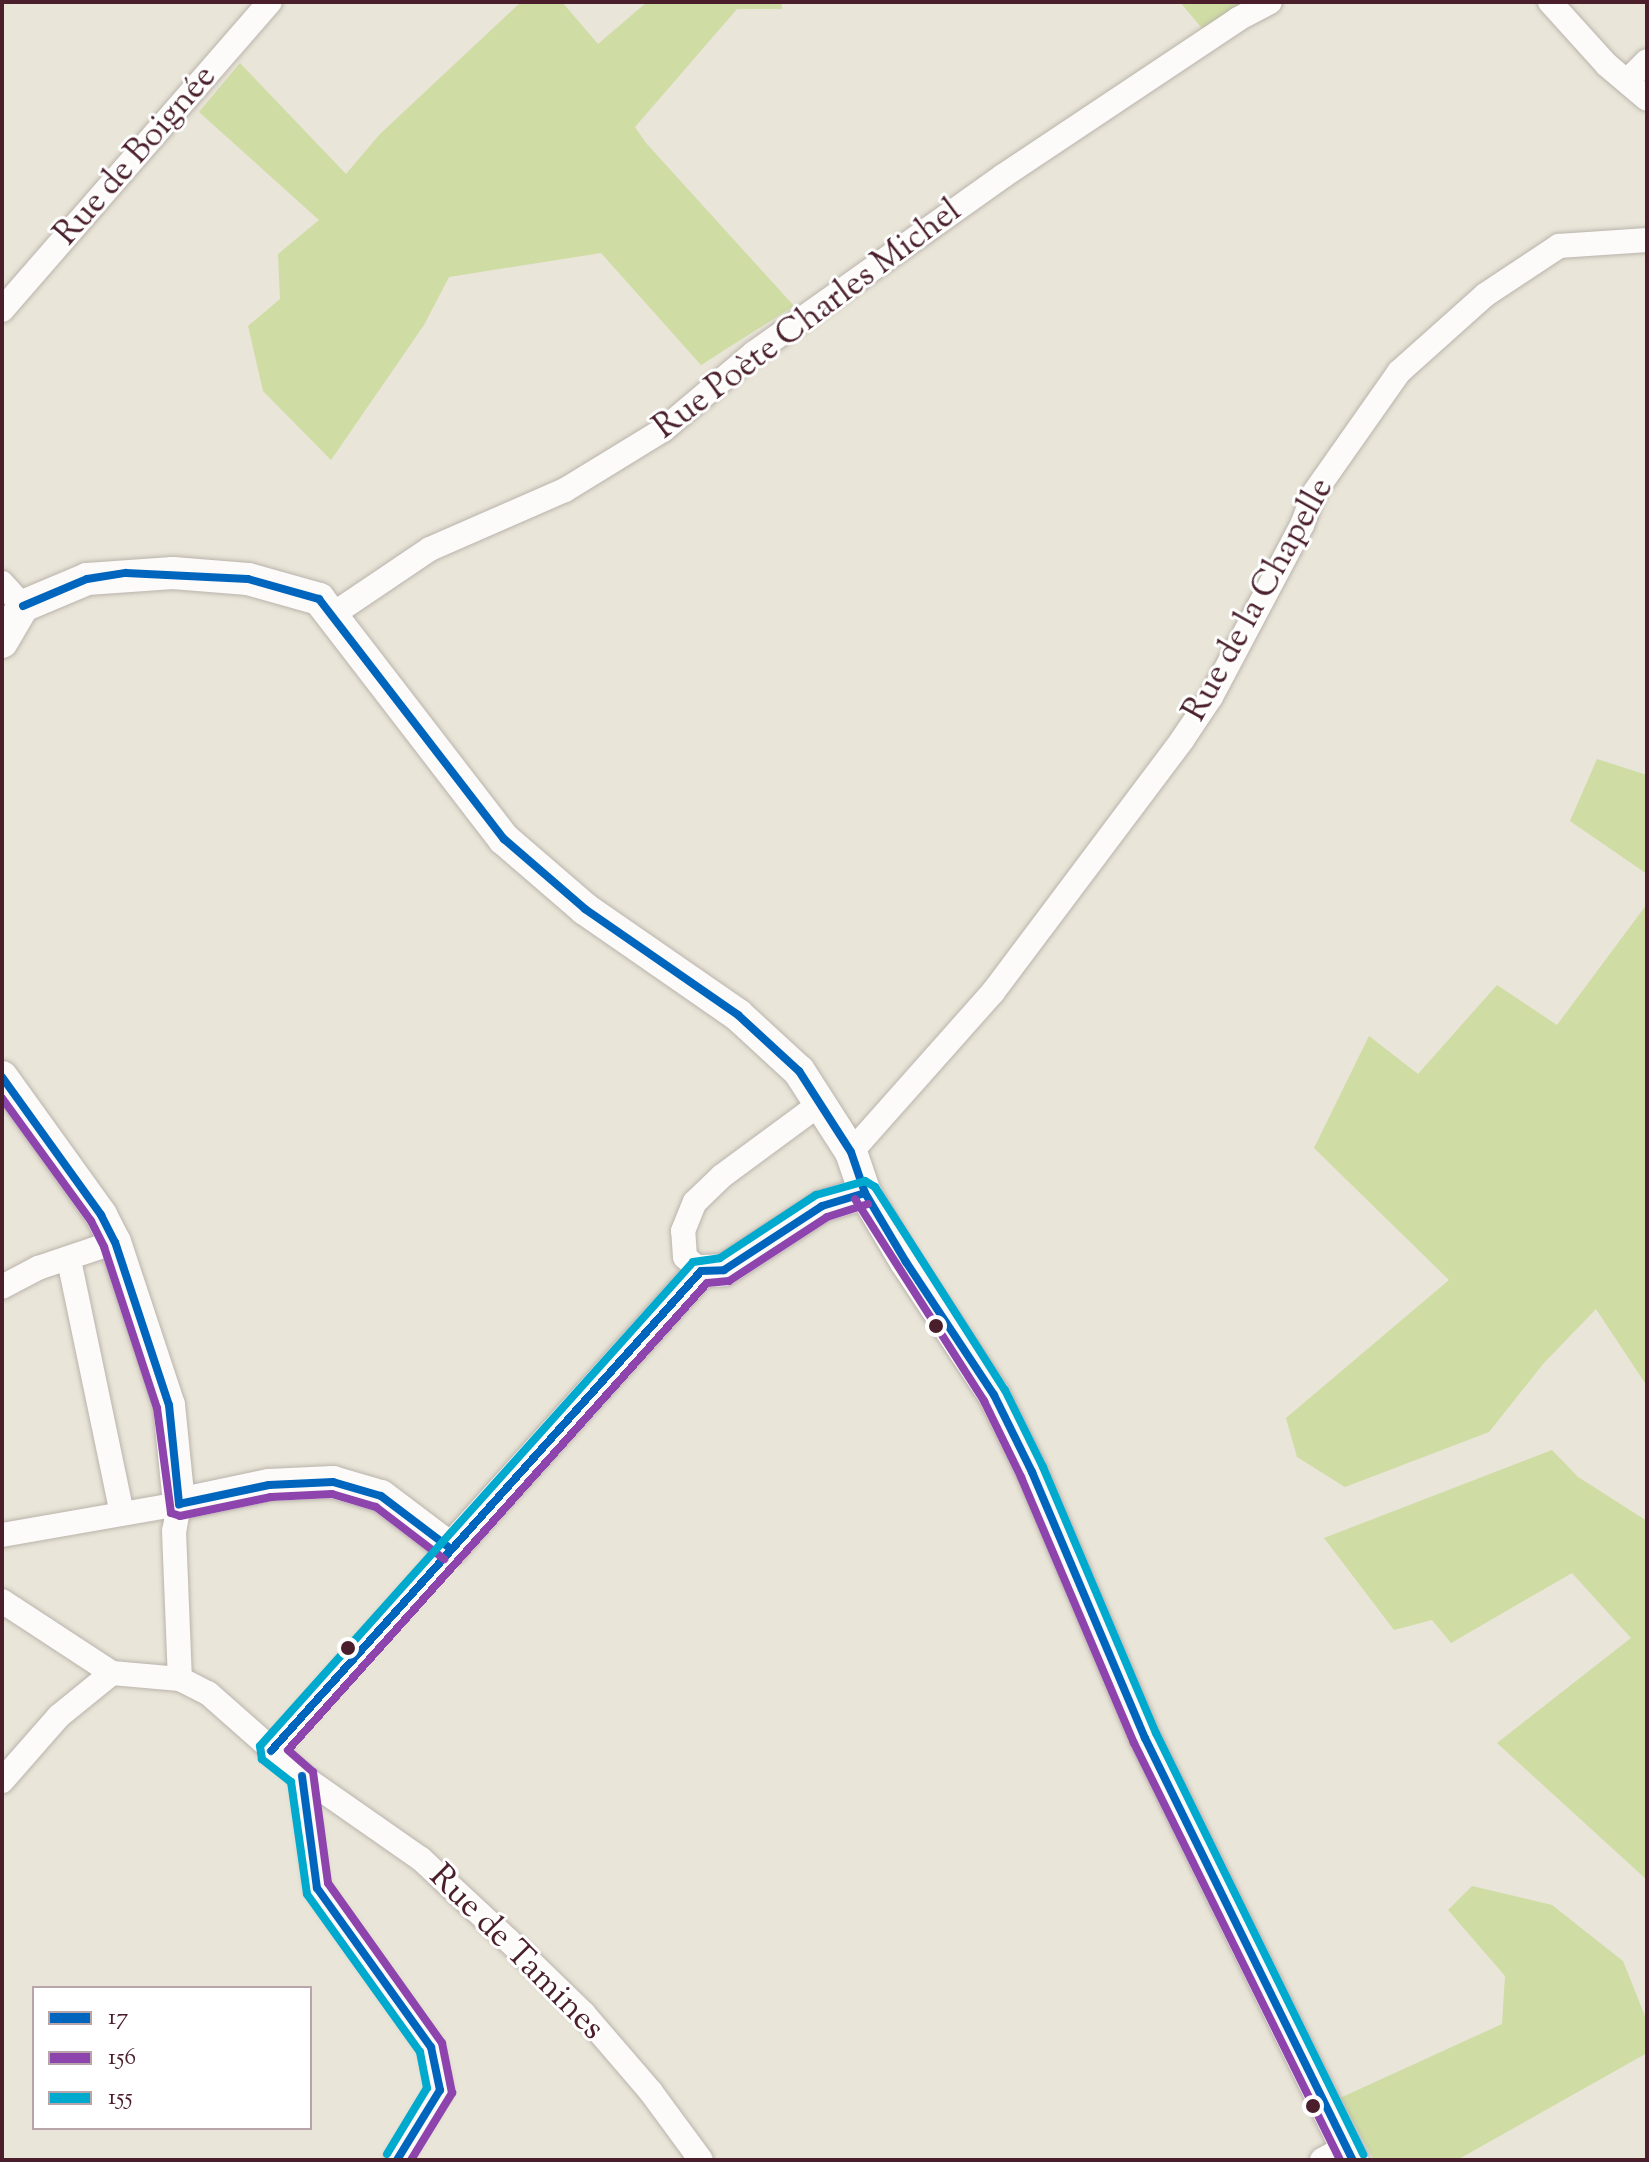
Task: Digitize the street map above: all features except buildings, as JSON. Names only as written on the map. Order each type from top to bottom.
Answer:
[{"type":"main road","points":[[2,642],[12,594],[87,579],[173,573],[248,579],[319,599],[504,839],[585,909],[738,1015],[799,1071],[851,1152],[865,1193],[994,1395],[1032,1472],[1145,1738],[1340,2156]]},
{"type":"main road","points":[[2,1077],[101,1215],[115,1242],[169,1405],[179,1504],[269,1485],[333,1482],[381,1496],[451,1549],[701,1271],[724,1270],[822,1206],[865,1193]]},
{"type":"street","name":"Rue de Boignée","points":[[2,310],[270,2]]},
{"type":"street","name":"Rue Poète Charles Michel","points":[[332,615],[430,549],[565,490],[663,430],[754,353],[1003,176],[1238,19],[1270,2]]},
{"type":"street","points":[[1550,2],[1607,65],[1647,99]]},
{"type":"street","points":[[1627,81],[1647,61]]},
{"type":"street","name":"Rue de la Chapelle","points":[[851,1152],[993,992],[1182,740],[1211,697],[1302,525],[1314,493],[1399,372],[1485,295],[1559,246],[1647,240]]},
{"type":"street","points":[[701,1271],[685,1257],[683,1231],[695,1202],[722,1176],[821,1103]]},
{"type":"street","points":[[2,1287],[38,1268],[115,1242]]},
{"type":"street","points":[[69,1260],[122,1513]]},
{"type":"street","points":[[2,1535],[179,1504],[174,1531],[180,1679],[112,1673],[2,1601]]},
{"type":"street","points":[[271,1751],[451,1549]]},
{"type":"street","points":[[2,1781],[59,1716],[112,1673]]},
{"type":"street","name":"Rue de Tamines","points":[[180,1679],[208,1693],[302,1776],[421,1859],[584,2014],[651,2092],[701,2160]]},
{"type":"street","points":[[302,1776],[317,1888],[431,2047],[440,2090],[397,2160]]},
{"type":"green space","points":[[521,2],[562,2],[598,44],[647,2],[781,2],[782,9],[737,9],[635,127],[646,143],[794,306],[701,365],[601,253],[449,277],[424,325],[331,460],[263,391],[248,326],[280,299],[278,254],[319,220],[199,112],[240,63],[346,174],[380,134]]},
{"type":"green space","points":[[1180,2],[1251,2],[1210,38]]},
{"type":"green space","points":[[1597,759],[1647,775],[1647,874],[1570,821]]},
{"type":"green space","points":[[1647,904],[1647,1386],[1596,1309],[1543,1364],[1489,1432],[1345,1487],[1297,1457],[1286,1418],[1449,1280],[1314,1148],[1369,1036],[1418,1074],[1497,985],[1557,1025]]},
{"type":"green space","points":[[1552,1450],[1578,1477],[1647,1521],[1647,1880],[1497,1743],[1631,1638],[1572,1573],[1451,1643],[1432,1620],[1394,1630],[1324,1538]]},
{"type":"green space","points":[[1472,1886],[1552,1905],[1623,1961],[1647,2021],[1647,2053],[1457,2160],[1374,2160],[1340,2098],[1502,2024],[1505,1976],[1448,1910]]},
{"type":"transit line","name":"17","points":[[23,606],[87,579],[126,573],[248,579],[319,599],[504,839],[585,909],[738,1015],[799,1071],[851,1152],[865,1193],[906,1262],[994,1395],[1032,1472],[1145,1738],[1353,2160]]},
{"type":"transit line","name":"17","points":[[2,1077],[101,1215],[115,1242],[169,1405],[179,1504]]},
{"type":"transit line","name":"156","points":[[2,1098],[91,1221],[104,1247],[157,1408],[171,1513],[180,1516],[271,1497],[332,1494],[376,1507],[444,1559]]},
{"type":"transit line","name":"155","points":[[387,2154],[427,2088],[420,2052],[307,1894],[291,1782],[262,1759],[260,1746],[693,1262],[720,1258],[816,1195],[865,1181],[875,1187],[1005,1390],[1043,1467],[1156,1733],[1364,2155]]},
{"type":"transit line","name":"17","points":[[271,1751],[701,1271],[724,1270],[822,1206],[865,1193]]},
{"type":"transit line","name":"156","points":[[855,1199],[984,1401],[1021,1477],[1134,1743],[1340,2160]]},
{"type":"transit line","name":"156","points":[[411,2160],[452,2093],[442,2043],[328,1883],[313,1772],[288,1750],[707,1283],[729,1281],[827,1217],[868,1204]]},
{"type":"transit line","name":"17","points":[[179,1504],[269,1485],[333,1482],[381,1496],[451,1549]]},
{"type":"transit line","name":"17","points":[[302,1776],[317,1888],[431,2047],[440,2090],[397,2160]]}]
